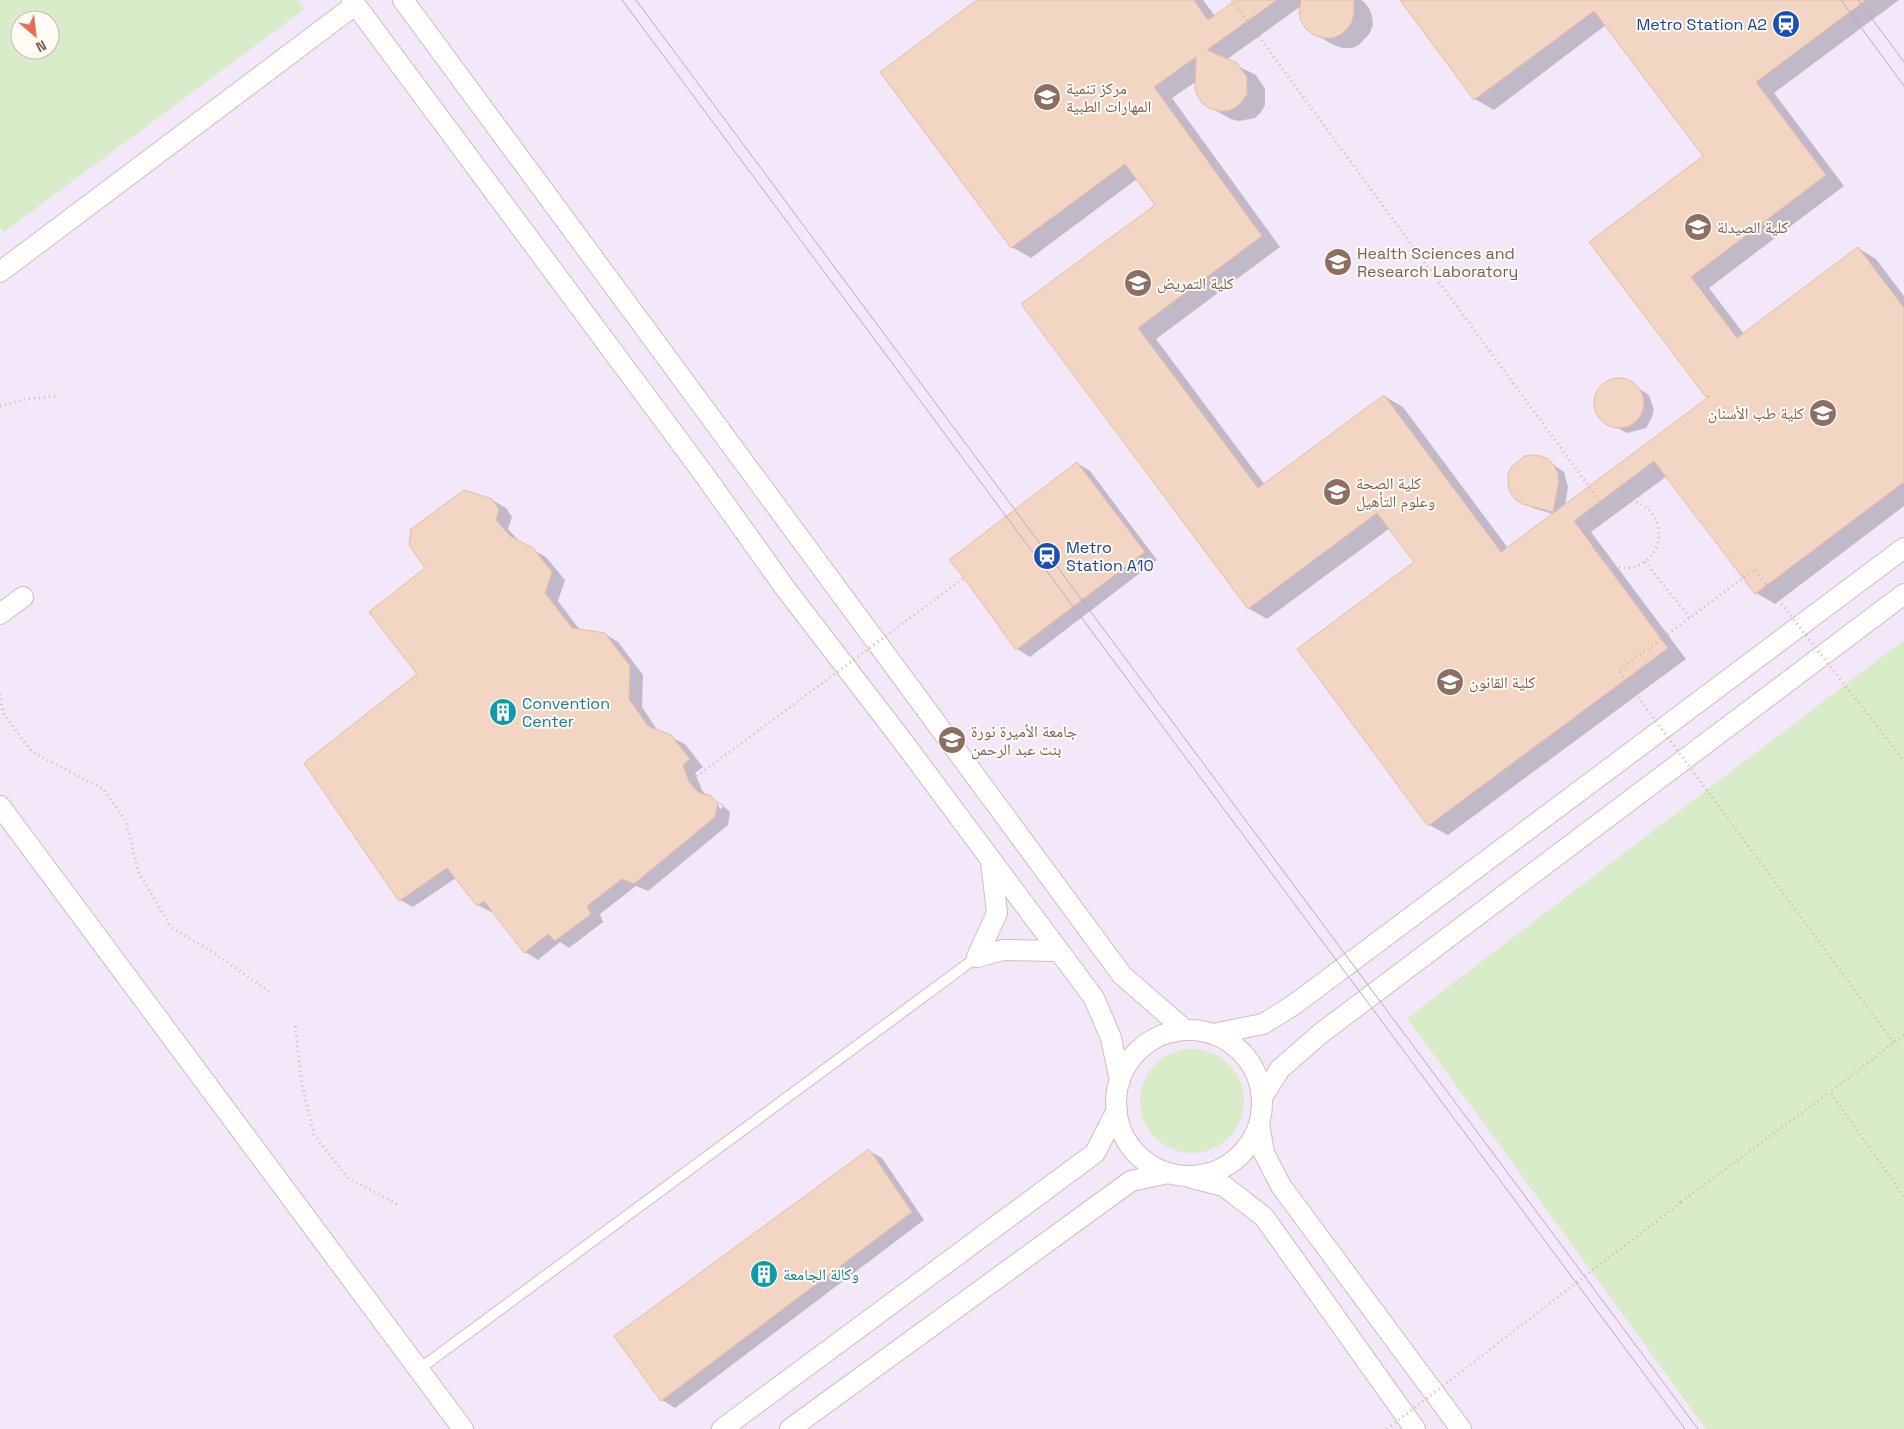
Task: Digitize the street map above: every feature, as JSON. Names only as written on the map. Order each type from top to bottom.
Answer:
[{"type":"street","points":[[403,0],[1122,974],[1185,1030]]},
{"type":"street","points":[[0,272],[354,3],[703,473],[785,588],[901,738],[1094,998],[1111,1038],[1120,1081]]},
{"type":"street","points":[[1213,1034],[1263,1024],[1295,1004],[1904,548]]},
{"type":"street","points":[[1262,1097],[1280,1069],[1320,1034],[1904,594]]},
{"type":"street","points":[[0,614],[23,597]]},
{"type":"street","points":[[0,806],[463,1429]]},
{"type":"street","points":[[977,957],[997,913],[991,860]]},
{"type":"street","points":[[977,957],[1003,950],[1058,951]]},
{"type":"street","points":[[1415,1429],[1264,1217],[1224,1186],[1176,1174],[1148,1163],[1133,1149],[1122,1130],[1117,1110],[1116,1095],[1129,1062],[1144,1046],[1163,1035],[1185,1030],[1199,1030],[1232,1043],[1247,1058],[1258,1076],[1262,1097],[1259,1124],[1264,1153],[1281,1186],[1461,1429]]},
{"type":"street","points":[[722,1429],[1095,1153],[1117,1110]]},
{"type":"street","points":[[790,1429],[1131,1181],[1176,1174],[1208,1173],[1230,1163],[1248,1146],[1259,1124]]},
{"type":"lane","points":[[418,1370],[977,957]]},
{"type":"path","points":[[1232,0],[1604,506]]},
{"type":"path","points":[[0,406],[26,399],[57,396]]},
{"type":"path","points":[[1635,500],[1645,505],[1653,513],[1658,523],[1660,534],[1653,554],[1645,562],[1634,567],[1622,568],[1611,566],[1601,559],[1594,549],[1590,538],[1591,526],[1596,515],[1604,506],[1613,501],[1635,500]]},
{"type":"path","points":[[1645,562],[1690,618]]},
{"type":"path","points":[[1894,1043],[1618,671],[1755,569],[1904,760]]},
{"type":"path","points":[[689,782],[964,578]]},
{"type":"path","points":[[0,694],[3,713],[32,752],[103,789],[126,821],[138,871],[171,927],[217,955],[269,991]]},
{"type":"path","points":[[295,1026],[302,1085],[314,1136],[348,1178],[399,1204]]},
{"type":"path","points":[[1387,1429],[1681,1202],[1904,1035]]},
{"type":"path","points":[[1830,1092],[1904,1197]]},
{"type":"shaded area","name":"جامعة الأميرة نورة بنت عبد الرحمن","points":[[0,0],[1904,0],[1904,1429],[0,1429]]},
{"type":"green space","points":[[0,0],[298,0],[305,9],[4,232],[0,227]]},
{"type":"green space","points":[[1904,640],[1904,1429],[1706,1429],[1407,1018]]},
{"type":"green space","points":[[1192,1049],[1212,1053],[1221,1058],[1235,1072],[1240,1081],[1244,1101],[1240,1121],[1235,1130],[1221,1144],[1212,1149],[1192,1153],[1172,1149],[1163,1144],[1149,1130],[1144,1121],[1140,1101],[1144,1081],[1149,1072],[1163,1058],[1172,1053]]},
{"type":"building","points":[[977,0],[1194,0],[1208,20],[1236,0],[1277,0],[1207,50],[1237,63],[1247,77],[1247,94],[1236,107],[1228,111],[1219,111],[1203,104],[1195,89],[1196,57],[1154,87],[1262,236],[1138,328],[1258,488],[1384,395],[1501,552],[1710,396],[1706,397],[1589,242],[1703,156],[1594,11],[1474,100],[1400,0],[1866,0],[1756,82],[1826,175],[1691,277],[1737,338],[1858,247],[1904,308],[1904,482],[1755,594],[1654,461],[1574,521],[1668,648],[1428,826],[1297,649],[1414,562],[1377,513],[1248,609],[1021,304],[1155,205],[1125,164],[1011,248],[880,72]]},
{"type":"building","points":[[1301,0],[1354,0],[1352,22],[1340,35],[1332,38],[1314,35],[1306,29],[1301,21],[1299,12]]},
{"type":"building","points":[[1614,378],[1624,378],[1637,385],[1644,398],[1644,408],[1637,421],[1624,428],[1614,428],[1605,424],[1598,417],[1594,408],[1594,398],[1598,389],[1605,382]]},
{"type":"building","points":[[1533,455],[1548,459],[1558,473],[1559,481],[1553,512],[1522,504],[1510,492],[1508,475],[1511,467],[1525,456]]},
{"type":"building","name":"Metro Station A10","points":[[1077,462],[1145,552],[1016,650],[949,560]]},
{"type":"building","name":"Convention Center","points":[[464,490],[492,499],[499,509],[496,520],[510,536],[533,548],[552,572],[545,593],[572,628],[605,633],[630,666],[629,699],[648,726],[671,735],[690,759],[683,765],[689,782],[699,793],[710,795],[718,803],[715,817],[634,884],[622,879],[587,906],[591,914],[555,941],[548,934],[524,953],[484,901],[477,906],[447,868],[399,901],[304,763],[417,674],[369,612],[425,568],[409,545],[411,529]]},
{"type":"building","name":"وكالة الجامعة","points":[[869,1149],[912,1212],[661,1401],[614,1336]]},
{"type":"tram line","points":[[622,0],[1685,1429]]},
{"type":"tram line","points":[[636,0],[1698,1429]]},
{"type":"tram line","points":[[1841,0],[1904,86]]},
{"type":"tram line","points":[[1858,0],[1904,62]]},
{"type":"place","name":"Metro Station A2","points":[[1786,24]]},
{"type":"place","name":"مركز تنمية المهارات الطبية","points":[[1047,97]]},
{"type":"place","name":"كلية الصيدلة","points":[[1698,227]]},
{"type":"place","name":"Health Sciences and Research Laboratory","points":[[1338,262]]},
{"type":"place","name":"كلية التمريض","points":[[1138,283]]},
{"type":"place","name":"كلية طب الأسنان","points":[[1823,413]]},
{"type":"place","name":"كلية الصحة وعلوم التأهيل","points":[[1337,492]]},
{"type":"place","name":"Metro Station A10","points":[[1047,556]]},
{"type":"place","name":"كلية القانون","points":[[1450,682]]},
{"type":"place","name":"Convention Center","points":[[503,712]]},
{"type":"place","name":"جامعة الأميرة نورة بنت عبد الرحمن","points":[[952,740]]},
{"type":"place","name":"وكالة الجامعة","points":[[764,1274]]}]
